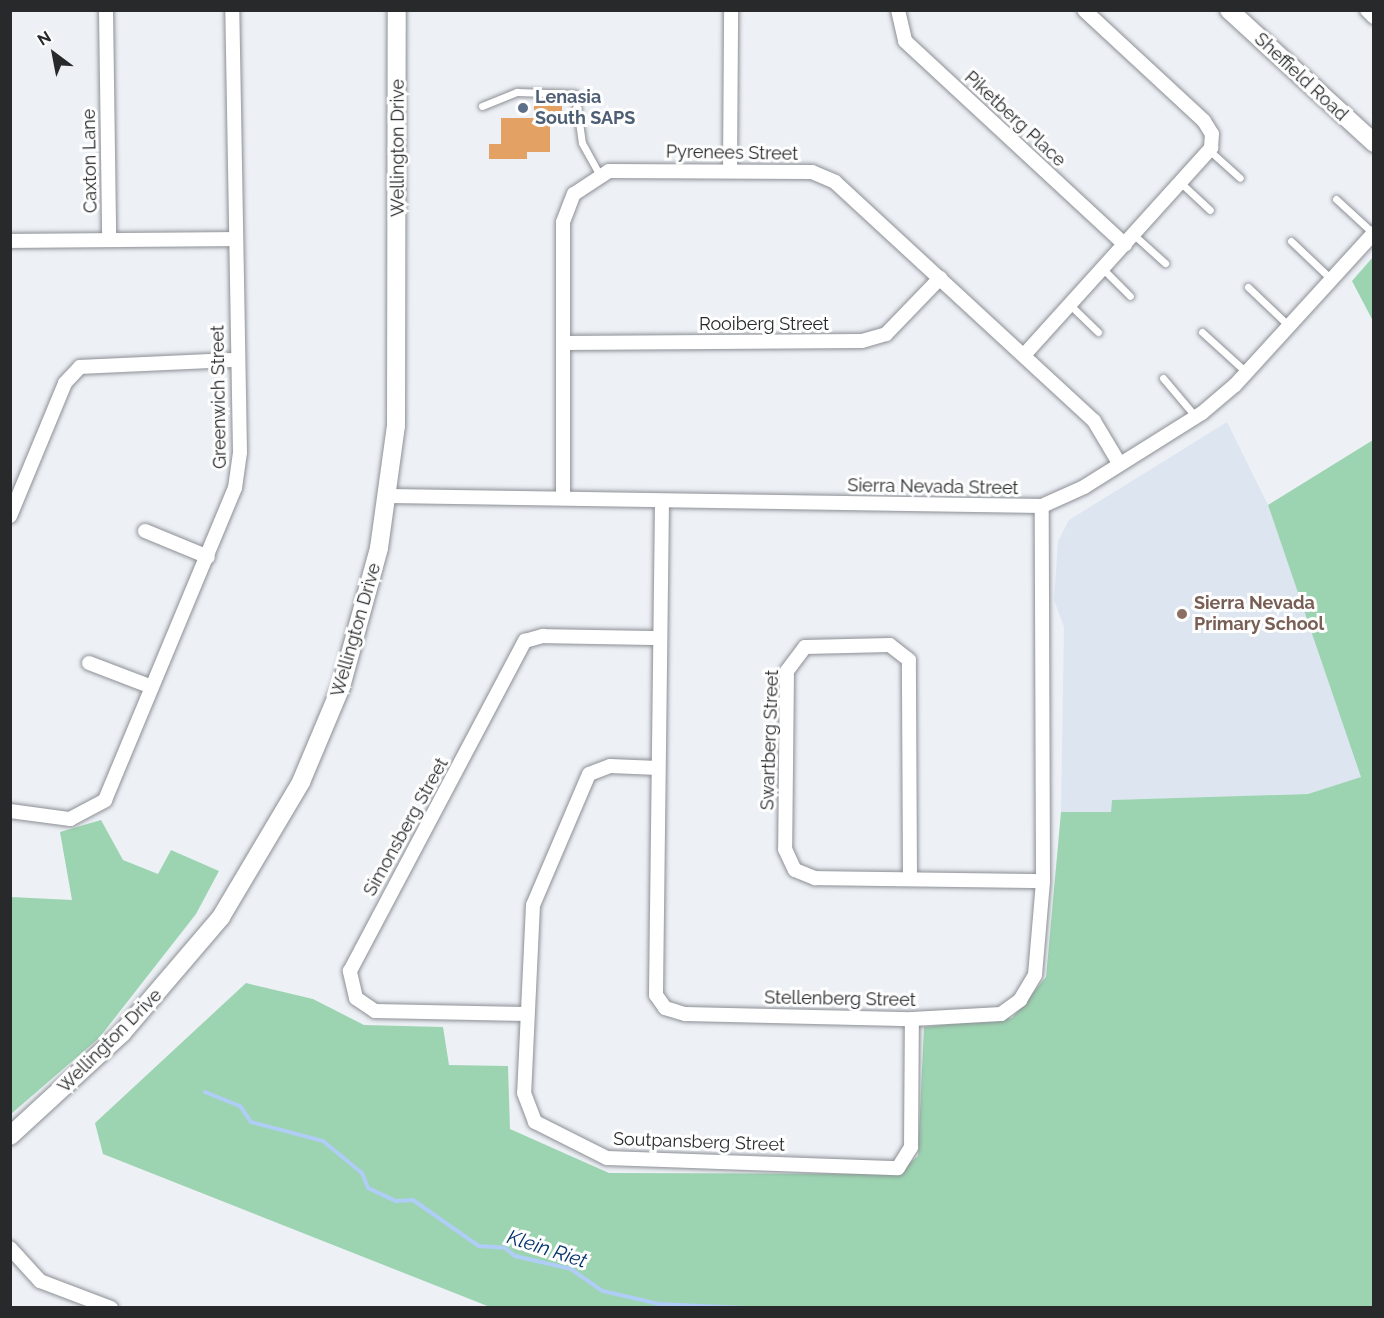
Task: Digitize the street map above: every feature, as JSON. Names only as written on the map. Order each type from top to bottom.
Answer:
[{"type":"street","name":"Caxton Lane","points":[[106,10],[109,239]]},
{"type":"street","name":"Greenwich Street","points":[[10,811],[70,819],[105,800],[208,557],[239,472],[232,10]]},
{"type":"street","name":"Wellington Drive","points":[[10,1136],[147,1007],[221,917],[264,851],[305,773],[341,687],[371,587],[390,496],[398,375],[397,10]]},
{"type":"street","points":[[730,170],[731,10]]},
{"type":"street","name":"Piketberg Place","points":[[898,10],[905,40],[1129,240]]},
{"type":"street","points":[[1025,354],[1210,151],[1212,134],[1204,121],[1084,10]]},
{"type":"street","name":"Sheffield Road","points":[[1229,10],[1374,143]]},
{"type":"street","points":[[1367,10],[1374,17]]},
{"type":"street","name":"Pyrenees Street","points":[[599,174],[730,170],[812,172],[827,178],[1025,354],[1103,429],[1119,464]]},
{"type":"street","points":[[563,498],[566,207],[599,174]]},
{"type":"street","name":"Sierra Nevada Street","points":[[390,496],[563,498],[662,502],[1042,506],[1119,464],[1196,417],[1246,372],[1373,233]]},
{"type":"street","points":[[10,241],[235,238]]},
{"type":"street","name":"Rooiberg Street","points":[[563,343],[862,341],[886,334],[940,278]]},
{"type":"street","points":[[10,516],[65,382],[80,367],[236,360]]},
{"type":"street","name":"Stellenberg Street","points":[[662,502],[653,975],[665,1008],[684,1014],[912,1019],[994,1016],[1020,1000],[1035,975],[1043,881],[1042,506]]},
{"type":"street","points":[[145,531],[208,557]]},
{"type":"street","name":"Simonsberg Street","points":[[525,1014],[375,1011],[356,998],[350,971],[525,641],[543,636],[658,638]]},
{"type":"street","name":"Swartberg Street","points":[[910,878],[909,660],[890,645],[805,647],[787,671],[786,855],[795,870],[815,878],[1043,881]]},
{"type":"street","points":[[89,663],[152,687]]},
{"type":"street","name":"Soutpansberg Street","points":[[658,768],[599,768],[582,785],[529,917],[525,1014],[529,1113],[543,1129],[593,1154],[872,1170],[898,1168],[910,1153],[912,1019]]},
{"type":"street","points":[[10,1248],[40,1281],[111,1308]]},
{"type":"lane","points":[[482,106],[517,92],[575,94],[582,143],[599,174]]},
{"type":"lane","points":[[1210,151],[1240,178]]},
{"type":"lane","points":[[1182,184],[1210,210]]},
{"type":"lane","points":[[1336,200],[1373,233]]},
{"type":"lane","points":[[1129,240],[1165,263]]},
{"type":"lane","points":[[1291,241],[1331,279]]},
{"type":"lane","points":[[1103,269],[1130,296]]},
{"type":"lane","points":[[1248,287],[1289,326]]},
{"type":"lane","points":[[1070,305],[1098,332]]},
{"type":"lane","points":[[1202,332],[1246,372]]},
{"type":"lane","points":[[1162,378],[1196,417]]},
{"type":"shaded area","name":"Sierra Nevada Primary School","points":[[1227,422],[1268,505],[1362,777],[1308,794],[1113,800],[1111,812],[1061,812],[1064,627],[1054,600],[1058,541],[1069,520]]},
{"type":"green space","points":[[1373,257],[1373,321],[1352,281]]},
{"type":"green space","points":[[1373,440],[1373,1307],[490,1307],[103,1154],[95,1123],[246,983],[313,999],[364,1025],[443,1027],[449,1065],[508,1066],[510,1129],[609,1173],[897,1174],[918,1156],[924,1027],[1012,1018],[1046,977],[1061,812],[1111,812],[1112,800],[1308,794],[1361,777],[1268,505]]},
{"type":"green space","points":[[101,820],[123,860],[158,874],[171,850],[219,871],[196,914],[99,1038],[11,1114],[11,897],[72,900],[60,832]]},
{"type":"building","points":[[534,98],[562,99],[562,112],[550,112],[550,152],[527,152],[527,159],[489,159],[489,144],[501,144],[501,118],[534,118]]},
{"type":"waterway","name":"Klein Riet","points":[[205,1092],[240,1106],[251,1122],[323,1141],[362,1173],[368,1188],[396,1201],[413,1200],[479,1246],[505,1248],[515,1256],[571,1269],[603,1291],[659,1304],[745,1308]]},
{"type":"place","name":"Lenasia South SAPS","points":[[523,108]]},
{"type":"place","name":"Sierra Nevada Primary School","points":[[1182,614]]}]
